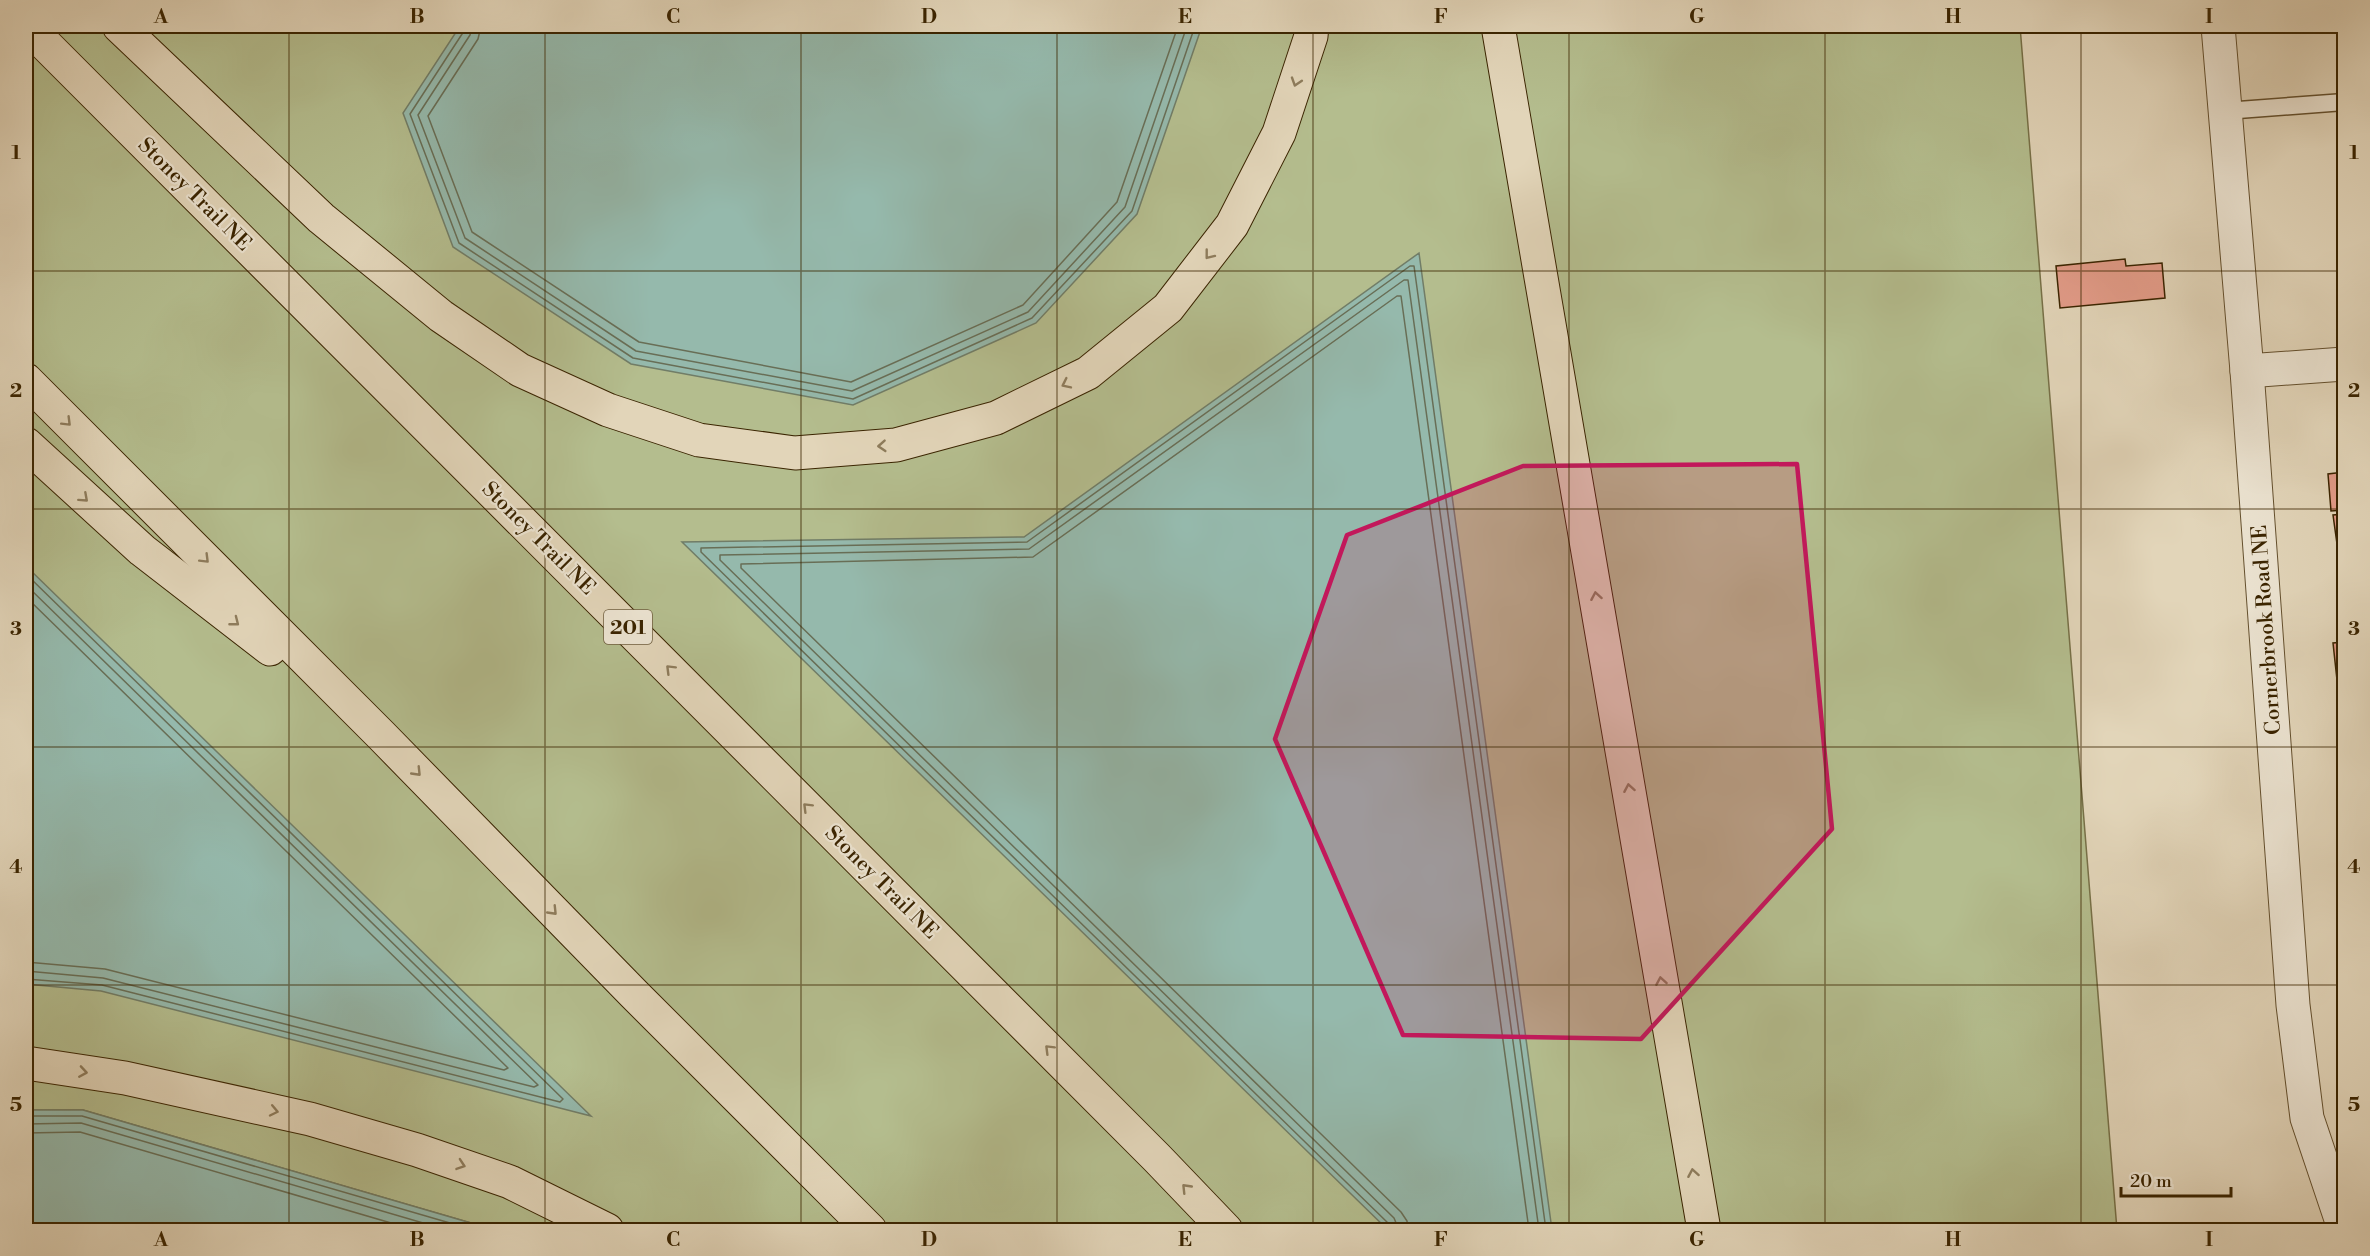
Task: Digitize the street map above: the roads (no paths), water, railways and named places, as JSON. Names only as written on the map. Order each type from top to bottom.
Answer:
[{"type":"highway","name":"Stoney Trail NE","points":[[27,26],[1157,1158],[1226,1230]]},
{"type":"highway","points":[[119,26],[321,218],[441,316],[520,370],[608,410],[699,440],[795,453],[896,445],[996,418],[1088,373],[1168,308],[1232,225],[1279,133],[1311,36],[1312,26]]},
{"type":"highway","points":[[1498,26],[1704,1230]]},
{"type":"highway","points":[[1521,26],[1540,263]]},
{"type":"highway","points":[[26,380],[870,1230]]},
{"type":"highway","points":[[26,444],[142,550],[381,735]]},
{"type":"highway","points":[[26,1063],[125,1078],[331,1125],[417,1150],[510,1182],[607,1230]]},
{"type":"street","name":"Cornerbrook Road NE","points":[[2218,26],[2247,371],[2293,1005],[2307,1118],[2344,1228]]},
{"type":"street","points":[[2247,371],[2344,364]]},
{"type":"lane","points":[[2225,111],[2344,102]]},
{"type":"water","points":[[460,26],[1202,26],[1137,214],[1036,323],[853,405],[631,364],[453,247],[403,113]]},
{"type":"water","points":[[1419,253],[1552,1230],[1388,1230],[682,542],[1024,537]]},
{"type":"water","points":[[26,566],[591,1116],[101,991],[26,984]]},
{"type":"water","points":[[26,1110],[83,1110],[495,1230],[26,1230]]}]
